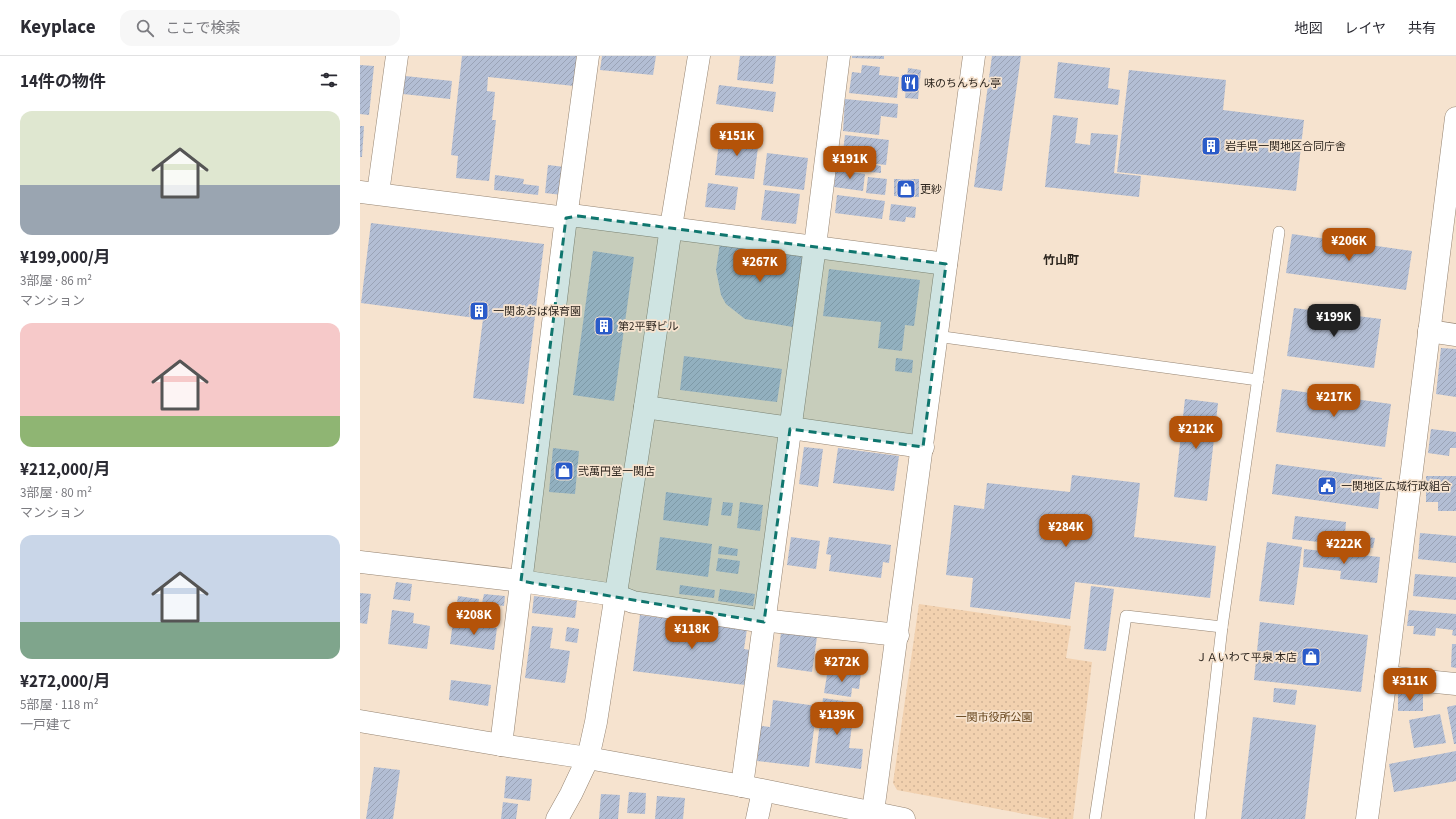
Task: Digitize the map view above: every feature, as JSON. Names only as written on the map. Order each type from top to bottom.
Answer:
[{"type":"street","points":[[397,56],[369,192],[566,218],[578,216],[671,227],[946,264]]},
{"type":"street","points":[[501,745],[566,218],[588,56]]},
{"type":"street","points":[[557,819],[572,794],[588,758],[596,722],[645,407],[671,227],[699,56]]},
{"type":"street","points":[[742,786],[815,246],[839,56]]},
{"type":"street","points":[[873,812],[898,635],[936,336],[974,56]]},
{"type":"street","points":[[1367,819],[1456,124]]},
{"type":"street","points":[[1429,331],[1456,335]]},
{"type":"street","points":[[645,407],[923,447]]},
{"type":"street","points":[[360,562],[521,581],[615,595],[633,602],[764,622],[771,621],[898,635]]},
{"type":"street","points":[[1386,678],[1456,684]]},
{"type":"street","points":[[360,721],[588,758],[763,790],[904,819]]},
{"type":"street","points":[[757,819],[763,790]]},
{"type":"lane","points":[[1200,819],[1222,627],[1280,232]]},
{"type":"lane","points":[[936,336],[1258,380]]},
{"type":"lane","points":[[1095,819],[1126,616],[1222,627]]},
{"type":"highlighted area","points":[[578,216],[653,225],[946,264],[923,447],[790,429],[764,622],[521,581],[566,218]]},
{"type":"green space","name":"一関市役所公園","points":[[919,604],[1071,626],[1066,658],[1092,662],[1073,819],[1051,819],[897,790],[893,783]]},
{"type":"building","points":[[462,56],[577,56],[574,86],[488,77],[487,91],[495,92],[492,120],[496,120],[489,181],[456,178],[458,156],[451,155]]},
{"type":"building","points":[[602,56],[656,56],[653,75],[600,70]]},
{"type":"building","points":[[740,56],[776,56],[773,84],[737,80]]},
{"type":"building","points":[[852,56],[884,56],[884,59],[852,58]]},
{"type":"building","points":[[992,56],[1021,56],[1002,191],[974,187]]},
{"type":"building","points":[[1058,62],[1110,68],[1108,88],[1120,90],[1118,105],[1054,98]]},
{"type":"building","points":[[360,65],[374,66],[369,115],[360,114]]},
{"type":"building","points":[[862,65],[880,67],[879,75],[899,77],[897,98],[849,93],[852,72],[861,73]]},
{"type":"building","points":[[908,68],[921,70],[918,99],[905,98]]},
{"type":"building","name":"岩手県一関地区合同庁舎","points":[[1129,70],[1226,80],[1223,110],[1304,120],[1296,191],[1117,172]]},
{"type":"building","points":[[405,76],[452,81],[450,99],[403,94]]},
{"type":"building","points":[[719,85],[776,92],[773,112],[716,104]]},
{"type":"building","points":[[845,99],[898,104],[897,118],[881,116],[879,135],[843,131]]},
{"type":"building","points":[[1053,115],[1078,118],[1075,143],[1090,145],[1091,133],[1118,135],[1114,173],[1141,176],[1139,197],[1045,187]]},
{"type":"building","points":[[360,126],[364,126],[362,157],[360,157]]},
{"type":"building","points":[[720,134],[759,139],[754,179],[715,175]]},
{"type":"building","points":[[845,135],[889,140],[886,165],[842,160]]},
{"type":"building","points":[[767,153],[808,158],[804,190],[763,185]]},
{"type":"building","points":[[871,164],[881,166],[881,173],[870,172]]},
{"type":"building","points":[[548,165],[565,167],[562,195],[545,193]]},
{"type":"building","points":[[836,170],[865,174],[863,191],[834,187]]},
{"type":"building","points":[[495,175],[524,179],[523,184],[539,186],[538,195],[494,190]]},
{"type":"building","points":[[868,177],[887,179],[885,195],[866,193]]},
{"type":"building","points":[[894,179],[919,179],[919,197],[894,196]]},
{"type":"building","points":[[708,183],[738,187],[735,210],[705,207]]},
{"type":"building","points":[[765,190],[800,194],[796,224],[761,220]]},
{"type":"building","points":[[837,195],[885,201],[882,219],[835,213]]},
{"type":"building","points":[[891,204],[916,207],[915,218],[906,217],[905,222],[889,220]]},
{"type":"building","name":"一関あおば保育園","points":[[371,223],[544,244],[524,404],[473,398],[483,319],[361,303]]},
{"type":"building","points":[[1292,234],[1412,251],[1406,290],[1286,273]]},
{"type":"building","points":[[720,243],[803,255],[793,327],[745,319],[726,304],[721,295],[716,270]]},
{"type":"building","name":"第2平野ビル","points":[[593,251],[634,257],[614,401],[573,395]]},
{"type":"building","points":[[829,269],[920,280],[914,326],[905,325],[902,351],[878,348],[881,322],[823,316]]},
{"type":"building","points":[[1294,308],[1381,319],[1374,368],[1287,356]]},
{"type":"building","points":[[1441,348],[1456,349],[1456,397],[1436,394]]},
{"type":"building","points":[[684,356],[782,369],[777,402],[680,390]]},
{"type":"building","points":[[896,358],[913,360],[912,373],[895,371]]},
{"type":"building","points":[[1282,389],[1391,404],[1385,447],[1276,432]]},
{"type":"building","points":[[1185,399],[1218,403],[1207,501],[1174,497]]},
{"type":"building","points":[[1431,429],[1456,432],[1456,448],[1450,448],[1449,456],[1428,453]]},
{"type":"building","points":[[804,447],[823,449],[818,487],[799,484]]},
{"type":"building","name":"弐萬円堂一関店","points":[[553,448],[579,451],[575,494],[549,492]]},
{"type":"building","points":[[838,448],[899,456],[894,491],[833,483]]},
{"type":"building","name":"一関地区広域行政組合","points":[[1276,464],[1382,478],[1378,509],[1272,494]]},
{"type":"building","points":[[1072,475],[1140,483],[1134,537],[1216,546],[1210,598],[1075,582],[1070,619],[970,607],[973,578],[946,575],[954,505],[984,509],[987,483],[1070,492]]},
{"type":"building","points":[[1426,476],[1456,476],[1456,511],[1438,511],[1438,502],[1426,502]]},
{"type":"building","points":[[666,492],[712,498],[708,526],[663,520]]},
{"type":"building","points":[[723,502],[733,503],[731,516],[721,515]]},
{"type":"building","points":[[740,502],[763,505],[760,531],[737,528]]},
{"type":"building","points":[[1295,516],[1346,522],[1345,534],[1375,538],[1373,548],[1292,539]]},
{"type":"building","points":[[1420,533],[1456,536],[1456,563],[1418,559]]},
{"type":"building","points":[[660,537],[712,544],[708,577],[656,570]]},
{"type":"building","points":[[791,537],[820,541],[816,569],[787,565]]},
{"type":"building","points":[[829,537],[891,545],[889,563],[883,562],[881,578],[829,571],[831,555],[826,554]]},
{"type":"building","points":[[1267,542],[1302,547],[1294,605],[1259,601]]},
{"type":"building","points":[[719,546],[738,549],[737,556],[718,554]]},
{"type":"building","points":[[1304,549],[1380,557],[1377,583],[1340,579],[1341,571],[1303,567]]},
{"type":"building","points":[[718,558],[740,561],[738,574],[716,571]]},
{"type":"building","points":[[1415,574],[1456,577],[1456,600],[1413,596]]},
{"type":"building","points":[[396,582],[412,584],[410,601],[393,599]]},
{"type":"building","points":[[680,585],[715,590],[714,598],[679,594]]},
{"type":"building","points":[[1091,586],[1114,589],[1106,651],[1084,649]]},
{"type":"building","points":[[720,589],[755,594],[753,606],[718,601]]},
{"type":"building","points":[[360,593],[371,594],[367,624],[360,623]]},
{"type":"building","points":[[484,594],[505,596],[504,606],[482,603]]},
{"type":"building","points":[[458,596],[479,599],[476,620],[455,617]]},
{"type":"building","points":[[534,596],[577,601],[575,618],[532,613]]},
{"type":"building","points":[[392,610],[414,613],[413,623],[430,626],[427,649],[388,644]]},
{"type":"building","points":[[1409,610],[1456,614],[1456,636],[1452,635],[1453,630],[1436,628],[1435,636],[1413,634],[1414,626],[1407,626]]},
{"type":"building","points":[[640,615],[747,629],[744,649],[750,650],[745,685],[633,671]]},
{"type":"building","points":[[453,622],[497,628],[494,650],[450,644]]},
{"type":"building","name":"ＪＡいわて平泉 本店","points":[[1260,622],[1368,635],[1361,692],[1254,680]]},
{"type":"building","points":[[532,626],[553,628],[550,648],[570,651],[565,683],[525,678]]},
{"type":"building","points":[[567,627],[579,629],[577,643],[565,641]]},
{"type":"building","points":[[781,632],[817,637],[812,672],[777,667]]},
{"type":"building","points":[[1452,644],[1456,644],[1456,668],[1451,667]]},
{"type":"building","points":[[828,669],[861,673],[859,689],[852,688],[851,697],[824,693]]},
{"type":"building","points":[[451,680],[491,685],[488,706],[449,700]]},
{"type":"building","points":[[1274,688],[1297,690],[1295,705],[1273,702]]},
{"type":"building","points":[[1398,694],[1423,694],[1423,711],[1398,711]]},
{"type":"building","points":[[823,698],[855,703],[849,748],[863,749],[861,769],[815,763]]},
{"type":"building","points":[[773,700],[817,706],[809,767],[757,761],[761,726],[770,727]]},
{"type":"building","points":[[1456,705],[1456,744],[1454,744],[1447,707]]},
{"type":"building","points":[[1440,714],[1446,743],[1414,748],[1409,720]]},
{"type":"building","points":[[1253,717],[1316,725],[1305,819],[1241,819]]},
{"type":"building","points":[[1456,751],[1456,781],[1394,792],[1389,764]]},
{"type":"building","points":[[374,767],[400,770],[393,819],[366,819]]},
{"type":"building","points":[[506,776],[532,779],[530,801],[504,798]]},
{"type":"building","points":[[629,792],[646,793],[645,814],[627,813]]},
{"type":"building","points":[[601,794],[620,795],[618,819],[599,819]]},
{"type":"building","points":[[657,796],[685,798],[683,819],[655,819]]},
{"type":"building","points":[[503,802],[518,804],[516,819],[501,819]]},
{"type":"place","name":"味のちんちん亭","points":[[910,83]]},
{"type":"place","name":"岩手県一関地区合同庁舎","points":[[1211,146]]},
{"type":"place","name":"更紗","points":[[906,189]]},
{"type":"place","name":"一関あおば保育園","points":[[479,311]]},
{"type":"place","name":"第2平野ビル","points":[[604,326]]},
{"type":"place","name":"弐萬円堂一関店","points":[[564,471]]},
{"type":"place","name":"一関地区広域行政組合","points":[[1327,486]]},
{"type":"place","name":"ＪＡいわて平泉 本店","points":[[1311,657]]},
{"type":"district","name":"竹山町","points":[[1061,260]]}]
